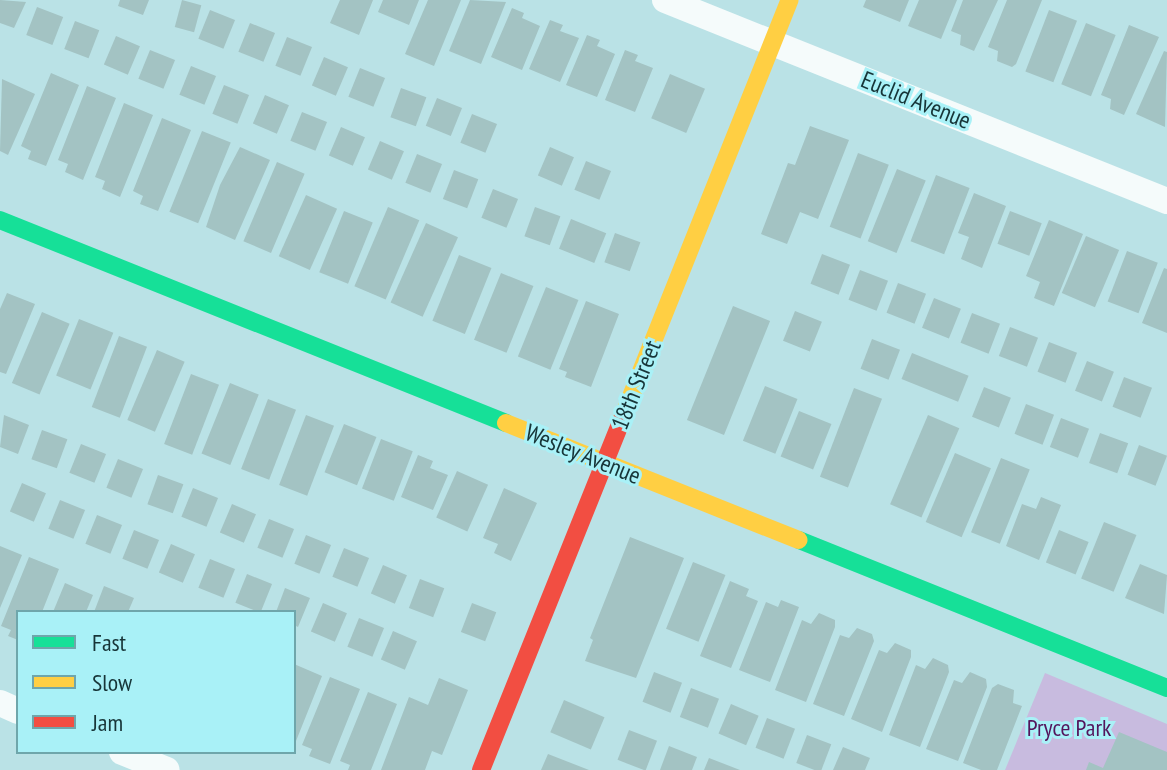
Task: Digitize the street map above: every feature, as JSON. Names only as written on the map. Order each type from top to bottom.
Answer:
[{"type":"street","name":"Euclid Avenue","points":[[665,0],[1167,201]]},
{"type":"street","name":"18th Street","points":[[481,770],[790,0]]},
{"type":"street","name":"Wesley Avenue","points":[[0,220],[1167,688]]},
{"type":"street","points":[[127,754],[167,770]]},
{"type":"green space","name":"Pryce Park","points":[[1045,673],[1167,724],[1167,770],[1005,770]]},
{"type":"building","points":[[0,0],[26,2],[14,28],[0,23]]},
{"type":"building","points":[[120,0],[149,0],[143,15],[118,6]]},
{"type":"building","points":[[182,0],[201,5],[194,32],[175,27]]},
{"type":"building","points":[[340,0],[373,0],[359,35],[330,23]]},
{"type":"building","points":[[383,0],[419,0],[409,25],[378,12]]},
{"type":"building","points":[[428,0],[461,0],[434,66],[405,54]]},
{"type":"building","points":[[470,0],[506,2],[481,64],[449,51]]},
{"type":"building","points":[[866,0],[909,0],[900,22],[863,7]]},
{"type":"building","points":[[919,0],[957,0],[941,39],[908,26]]},
{"type":"building","points":[[963,0],[998,0],[974,51],[960,45],[961,35],[951,31]]},
{"type":"building","points":[[1007,0],[1042,0],[1016,64],[1012,67],[997,61],[998,51],[988,47]]},
{"type":"building","points":[[37,7],[63,17],[52,45],[26,35]]},
{"type":"building","points":[[512,8],[524,13],[522,18],[540,26],[522,70],[491,57]]},
{"type":"building","points":[[210,10],[235,20],[223,49],[198,39]]},
{"type":"building","points":[[1049,10],[1077,21],[1053,82],[1025,72]]},
{"type":"building","points":[[550,20],[563,25],[560,31],[579,38],[560,82],[529,69]]},
{"type":"building","points":[[75,21],[99,30],[89,58],[64,49]]},
{"type":"building","points":[[250,23],[275,33],[263,62],[238,52]]},
{"type":"building","points":[[1086,23],[1116,35],[1091,96],[1061,84]]},
{"type":"building","points":[[1129,25],[1159,37],[1124,115],[1110,109],[1111,99],[1101,95]]},
{"type":"building","points":[[587,35],[600,40],[597,46],[615,54],[597,97],[566,85]]},
{"type":"building","points":[[116,36],[140,46],[128,75],[104,65]]},
{"type":"building","points":[[287,37],[312,47],[300,76],[275,66]]},
{"type":"building","points":[[150,50],[175,60],[163,89],[138,79]]},
{"type":"building","points":[[625,50],[638,55],[635,61],[653,68],[635,112],[605,100]]},
{"type":"building","points":[[1164,51],[1167,52],[1165,127],[1136,114]]},
{"type":"building","points":[[324,57],[348,67],[336,96],[312,86]]},
{"type":"building","points":[[191,66],[216,76],[204,105],[179,95]]},
{"type":"building","points":[[360,68],[385,78],[373,107],[348,97]]},
{"type":"building","points":[[51,73],[79,85],[46,166],[28,159],[31,151],[21,146]]},
{"type":"building","points":[[670,74],[705,89],[686,133],[651,118]]},
{"type":"building","points":[[2,79],[35,94],[8,155],[0,151]]},
{"type":"building","points":[[224,85],[249,95],[237,124],[212,114]]},
{"type":"building","points":[[87,86],[116,98],[83,180],[65,172],[68,164],[58,160]]},
{"type":"building","points":[[401,88],[426,97],[416,126],[390,117]]},
{"type":"building","points":[[265,95],[289,105],[277,134],[253,124]]},
{"type":"building","points":[[437,98],[462,108],[451,136],[426,126]]},
{"type":"building","points":[[124,103],[153,115],[120,197],[102,189],[105,181],[95,177]]},
{"type":"building","points":[[302,112],[327,122],[315,151],[290,141]]},
{"type":"building","points":[[472,114],[497,124],[485,153],[460,143]]},
{"type":"building","points":[[162,118],[191,130],[158,211],[140,204],[143,196],[133,191]]},
{"type":"building","points":[[810,126],[849,140],[818,219],[800,212],[787,244],[761,234],[788,163],[795,165]]},
{"type":"building","points":[[341,127],[365,137],[353,166],[329,156]]},
{"type":"building","points":[[202,131],[231,143],[198,223],[169,212]]},
{"type":"building","points":[[380,141],[404,151],[392,180],[368,170]]},
{"type":"building","points":[[240,147],[270,160],[235,240],[206,227],[220,185]]},
{"type":"building","points":[[550,147],[574,157],[562,186],[538,176]]},
{"type":"building","points":[[858,153],[889,165],[860,239],[830,227]]},
{"type":"building","points":[[417,154],[442,164],[430,193],[405,183]]},
{"type":"building","points":[[586,161],[611,171],[599,200],[574,190]]},
{"type":"building","points":[[277,162],[305,174],[271,253],[243,241]]},
{"type":"building","points":[[897,169],[926,181],[897,253],[868,241]]},
{"type":"building","points":[[454,170],[478,179],[467,208],[443,199]]},
{"type":"building","points":[[936,175],[970,188],[944,254],[911,241]]},
{"type":"building","points":[[493,189],[518,199],[506,228],[481,218]]},
{"type":"building","points":[[974,193],[1006,206],[982,268],[961,259],[969,237],[958,233]]},
{"type":"building","points":[[306,195],[337,209],[310,270],[279,256]]},
{"type":"building","points":[[388,207],[419,220],[386,299],[354,286]]},
{"type":"building","points":[[535,207],[560,216],[550,245],[524,236]]},
{"type":"building","points":[[344,211],[373,223],[348,284],[319,272]]},
{"type":"building","points":[[1010,211],[1042,223],[1029,256],[997,244]]},
{"type":"building","points":[[571,219],[606,233],[594,263],[559,249]]},
{"type":"building","points":[[1049,220],[1083,234],[1054,306],[1034,298],[1040,282],[1026,276]]},
{"type":"building","points":[[426,223],[458,237],[423,317],[391,302]]},
{"type":"building","points":[[615,233],[640,242],[630,271],[604,262]]},
{"type":"building","points":[[1086,236],[1119,250],[1095,307],[1062,293]]},
{"type":"building","points":[[1127,251],[1158,263],[1138,313],[1108,301]]},
{"type":"building","points":[[822,254],[850,265],[839,295],[811,284]]},
{"type":"building","points":[[459,255],[491,268],[465,334],[432,321]]},
{"type":"building","points":[[1164,268],[1167,269],[1167,333],[1142,323]]},
{"type":"building","points":[[860,270],[888,281],[877,311],[849,300]]},
{"type":"building","points":[[501,273],[533,286],[506,353],[474,340]]},
{"type":"building","points":[[898,283],[926,294],[915,324],[887,313]]},
{"type":"building","points":[[546,287],[578,300],[550,370],[518,357]]},
{"type":"building","points":[[7,293],[35,304],[6,374],[0,372],[0,309]]},
{"type":"building","points":[[934,298],[961,309],[949,339],[922,328]]},
{"type":"building","points":[[586,301],[619,314],[591,387],[565,377],[567,372],[559,369]]},
{"type":"building","points":[[733,306],[770,321],[724,435],[687,420]]},
{"type":"building","points":[[795,311],[822,322],[810,352],[783,341]]},
{"type":"building","points":[[42,312],[70,324],[40,395],[12,383]]},
{"type":"building","points":[[972,313],[1000,324],[989,354],[961,343]]},
{"type":"building","points":[[79,319],[113,333],[90,389],[56,376]]},
{"type":"building","points":[[1010,327],[1038,338],[1027,367],[999,356]]},
{"type":"building","points":[[119,336],[147,347],[120,418],[92,407]]},
{"type":"building","points":[[872,339],[900,350],[889,380],[861,369]]},
{"type":"building","points":[[1049,342],[1077,353],[1066,383],[1038,372]]},
{"type":"building","points":[[157,350],[185,362],[155,432],[127,420]]},
{"type":"building","points":[[912,353],[969,376],[958,402],[902,379]]},
{"type":"building","points":[[1087,361],[1114,372],[1102,402],[1075,391]]},
{"type":"building","points":[[191,374],[219,385],[192,455],[164,444]]},
{"type":"building","points":[[1124,377],[1152,388],[1141,418],[1113,407]]},
{"type":"building","points":[[230,383],[259,395],[230,465],[202,453]]},
{"type":"building","points":[[765,386],[797,399],[775,454],[743,441]]},
{"type":"building","points":[[984,387],[1011,398],[999,428],[972,417]]},
{"type":"building","points":[[854,388],[882,399],[848,487],[820,477]]},
{"type":"building","points":[[268,399],[296,410],[269,480],[241,469]]},
{"type":"building","points":[[1026,404],[1054,415],[1043,445],[1015,434]]},
{"type":"building","points":[[799,411],[831,424],[813,470],[781,456]]},
{"type":"building","points":[[4,415],[29,425],[18,454],[0,447]]},
{"type":"building","points":[[306,415],[334,426],[307,496],[279,485]]},
{"type":"building","points":[[928,415],[959,428],[921,518],[890,504]]},
{"type":"building","points":[[1061,418],[1089,429],[1078,458],[1050,447]]},
{"type":"building","points":[[344,424],[376,437],[357,485],[325,472]]},
{"type":"building","points":[[42,430],[67,439],[57,468],[31,459]]},
{"type":"building","points":[[1100,433],[1128,443],[1117,473],[1089,463]]},
{"type":"building","points":[[381,439],[413,451],[394,501],[362,488]]},
{"type":"building","points":[[81,444],[106,454],[94,483],[69,473]]},
{"type":"building","points":[[1139,445],[1167,456],[1156,486],[1128,475]]},
{"type":"building","points":[[955,453],[991,468],[962,537],[926,522]]},
{"type":"building","points":[[418,455],[433,461],[430,468],[448,475],[433,510],[401,497]]},
{"type":"building","points":[[1001,458],[1030,470],[1000,544],[971,532]]},
{"type":"building","points":[[118,459],[143,469],[131,498],[106,488]]},
{"type":"building","points":[[457,471],[488,485],[467,531],[436,518]]},
{"type":"building","points":[[158,475],[183,484],[173,513],[147,504]]},
{"type":"building","points":[[22,483],[46,493],[34,522],[10,512]]},
{"type":"building","points":[[193,488],[218,498],[206,527],[181,517]]},
{"type":"building","points":[[504,488],[537,503],[511,561],[494,553],[498,544],[483,538]]},
{"type":"building","points":[[1041,497],[1061,505],[1039,560],[1006,546],[1022,504],[1036,509]]},
{"type":"building","points":[[60,500],[85,510],[73,539],[48,529]]},
{"type":"building","points":[[232,504],[256,514],[244,543],[220,533]]},
{"type":"building","points":[[97,515],[122,525],[110,554],[85,544]]},
{"type":"building","points":[[269,519],[294,529],[282,558],[257,548]]},
{"type":"building","points":[[1104,522],[1136,535],[1114,592],[1081,579]]},
{"type":"building","points":[[134,530],[159,540],[147,569],[122,559]]},
{"type":"building","points":[[1059,530],[1089,542],[1076,574],[1046,562]]},
{"type":"building","points":[[306,535],[331,545],[319,574],[294,564]]},
{"type":"building","points":[[630,537],[684,558],[636,678],[585,661],[593,640],[590,638]]},
{"type":"building","points":[[171,544],[195,554],[183,583],[159,573]]},
{"type":"building","points":[[0,546],[22,555],[0,608]]},
{"type":"building","points":[[344,548],[369,558],[357,587],[332,577]]},
{"type":"building","points":[[29,557],[59,569],[43,610],[16,610],[16,639],[8,636],[11,630],[1,626]]},
{"type":"building","points":[[210,559],[235,569],[223,598],[198,588]]},
{"type":"building","points":[[693,562],[725,575],[698,642],[666,629]]},
{"type":"building","points":[[1140,564],[1167,575],[1164,614],[1125,598]]},
{"type":"building","points":[[383,565],[407,575],[395,604],[371,594]]},
{"type":"building","points":[[247,574],[272,584],[262,610],[235,603]]},
{"type":"building","points":[[420,579],[444,588],[433,617],[409,608]]},
{"type":"building","points":[[730,581],[749,589],[746,596],[758,601],[731,668],[700,656]]},
{"type":"building","points":[[65,583],[93,595],[87,610],[54,610]]},
{"type":"building","points":[[104,586],[134,598],[129,610],[95,610]]},
{"type":"building","points":[[285,588],[310,598],[298,627],[296,610],[277,610]]},
{"type":"building","points":[[781,600],[799,607],[770,682],[739,670],[766,602],[778,607]]},
{"type":"building","points":[[323,603],[347,613],[335,642],[311,632]]},
{"type":"building","points":[[472,603],[496,612],[485,641],[461,632]]},
{"type":"building","points":[[819,613],[835,620],[835,627],[806,702],[775,690],[802,620],[811,624]]},
{"type":"building","points":[[359,618],[384,628],[372,657],[347,647]]},
{"type":"building","points":[[857,628],[872,634],[874,641],[844,716],[813,704],[840,635],[849,638]]},
{"type":"building","points":[[393,631],[417,641],[405,670],[381,660]]},
{"type":"building","points":[[895,643],[911,650],[911,657],[882,732],[851,719],[879,650],[887,653]]},
{"type":"building","points":[[933,658],[948,665],[949,672],[920,747],[889,735],[916,665],[925,669]]},
{"type":"building","points":[[296,665],[322,676],[296,741]]},
{"type":"building","points":[[654,672],[682,683],[671,713],[643,702]]},
{"type":"building","points":[[970,672],[986,679],[987,687],[958,761],[926,749],[954,680],[962,683]]},
{"type":"building","points":[[330,677],[360,689],[330,764],[309,756],[312,749],[302,745]]},
{"type":"building","points":[[439,678],[468,690],[442,755],[432,751],[425,770],[381,770],[409,697],[428,705]]},
{"type":"building","points":[[998,684],[1014,690],[1013,703],[1022,706],[997,770],[981,770],[963,763],[992,688]]},
{"type":"building","points":[[691,688],[719,699],[708,728],[680,717]]},
{"type":"building","points":[[368,692],[397,704],[371,770],[348,770],[350,765],[340,761]]},
{"type":"building","points":[[564,700],[605,717],[591,749],[550,732]]},
{"type":"building","points":[[731,704],[759,716],[746,745],[718,733]]},
{"type":"building","points":[[767,718],[795,729],[784,759],[756,748]]},
{"type":"building","points":[[629,730],[657,741],[646,770],[618,760]]},
{"type":"building","points":[[1119,732],[1167,752],[1167,770],[1086,770],[1089,762],[1103,768]]},
{"type":"building","points":[[807,735],[831,744],[821,770],[796,763]]},
{"type":"building","points":[[669,746],[697,757],[692,770],[660,770]]},
{"type":"building","points":[[843,747],[870,758],[865,770],[833,770]]},
{"type":"building","points":[[548,754],[589,770],[541,770]]},
{"type":"building","points":[[709,758],[740,770],[704,770]]},
{"type":"traffic: fast","points":[[0,220],[506,423]]},
{"type":"traffic: fast","points":[[799,540],[1167,688]]},
{"type":"traffic: slow","points":[[622,419],[790,0]]},
{"type":"traffic: slow","points":[[506,423],[799,540]]},
{"type":"traffic: jam","points":[[481,770],[622,419]]}]
